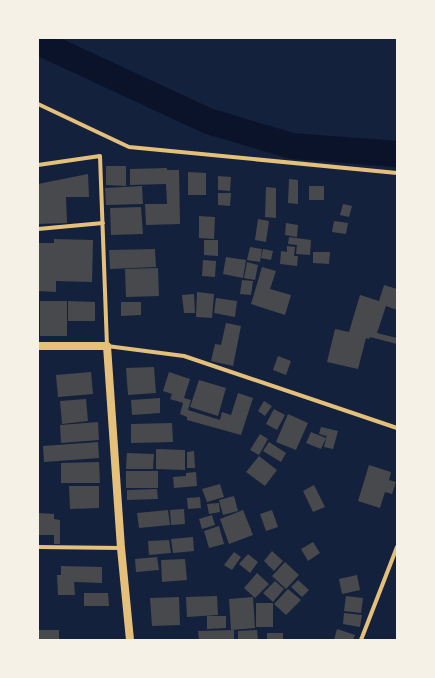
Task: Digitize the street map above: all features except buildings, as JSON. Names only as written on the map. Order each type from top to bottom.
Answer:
[{"type":"main road","points":[[38,346],[92,348],[107,346],[130,640]]},
{"type":"street","points":[[38,104],[130,147],[397,173]]},
{"type":"street","points":[[38,165],[100,156],[107,346],[184,356],[397,428]]},
{"type":"street","points":[[38,229],[103,223]]},
{"type":"street","points":[[38,547],[122,548]]},
{"type":"street","points":[[361,640],[397,547]]},
{"type":"waterway","points":[[38,42],[208,121],[292,146],[397,154]]}]
